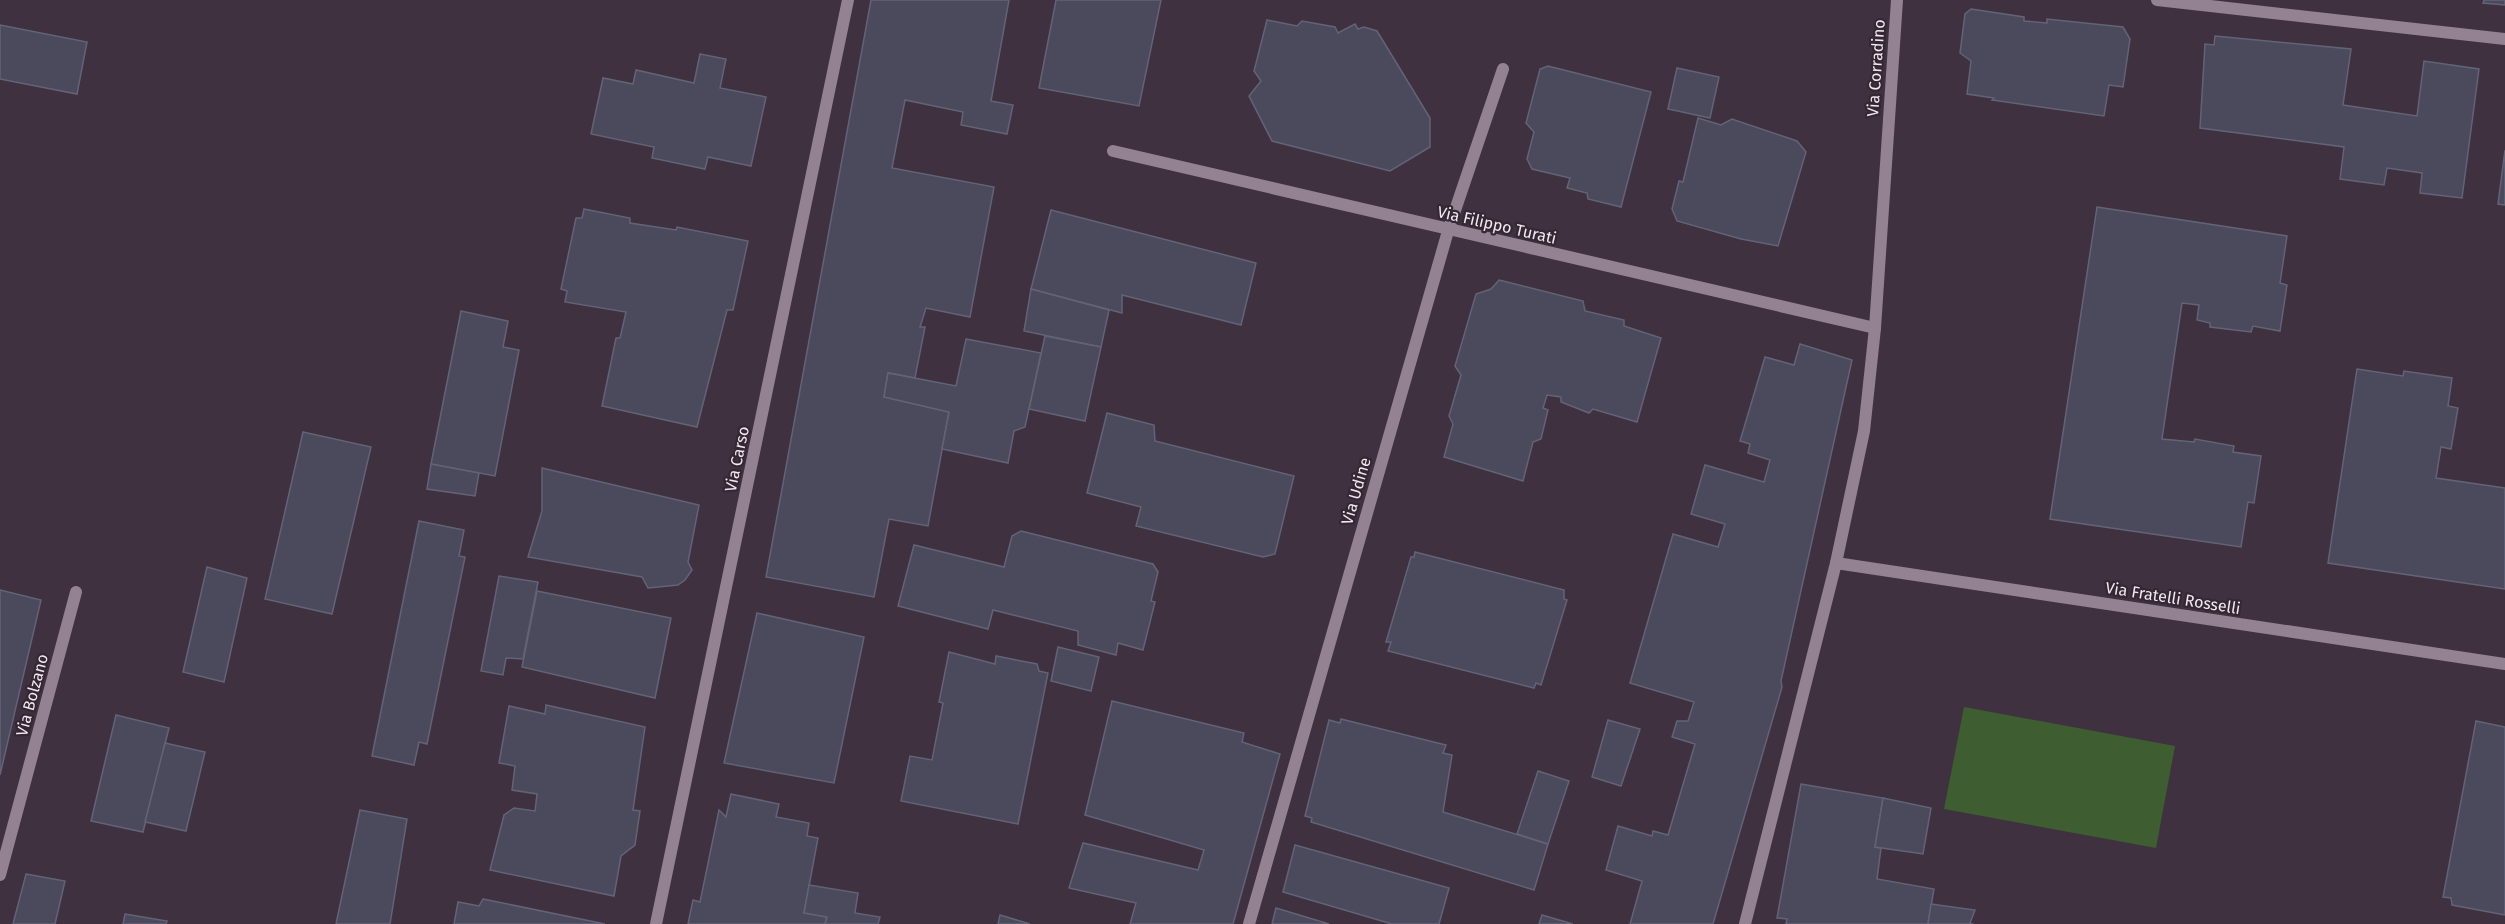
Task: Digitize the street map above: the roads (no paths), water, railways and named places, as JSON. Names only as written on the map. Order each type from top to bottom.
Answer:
[{"type":"street","name":"Via Carso","points":[[656,924],[848,0]]},
{"type":"street","name":"Via Corradino","points":[[1745,924],[1836,563],[1864,431],[1875,328],[1897,0]]},
{"type":"street","points":[[2157,0],[2505,39]]},
{"type":"street","name":"Via Udine","points":[[1249,924],[1448,231],[1503,69]]},
{"type":"street","name":"Via Filippo Turati","points":[[1113,151],[1448,231],[1875,328]]},
{"type":"street","name":"Via Fratelli Rosselli","points":[[1836,563],[2505,664]]},
{"type":"street","name":"Via Bolzano","points":[[0,875],[76,592]]}]
